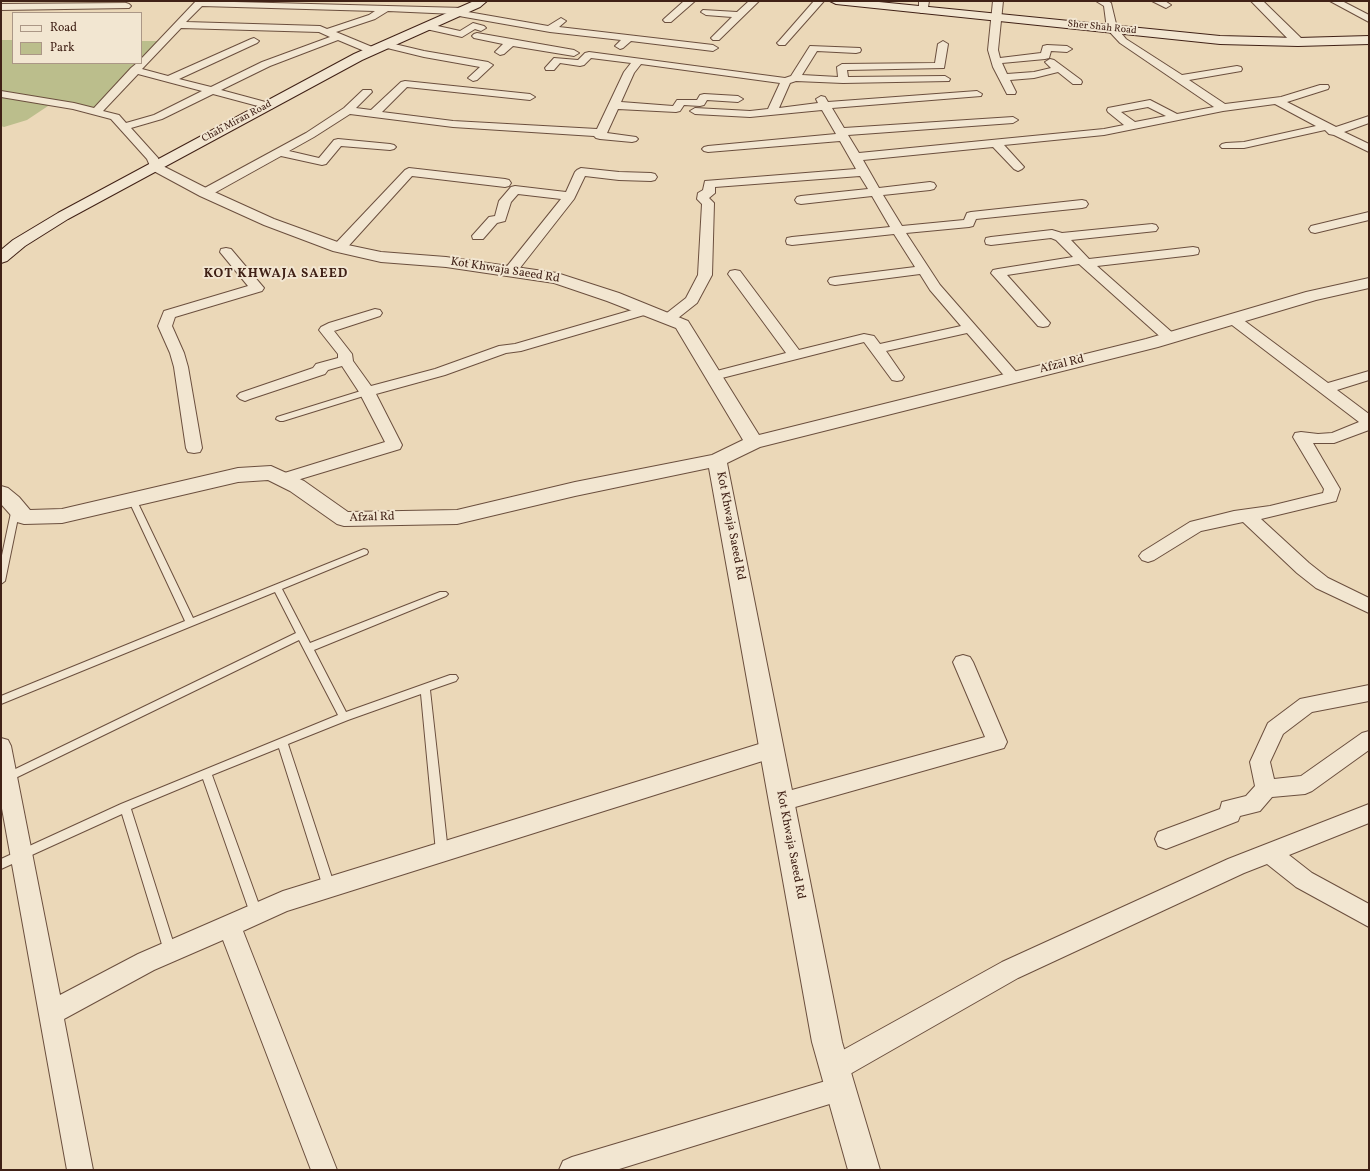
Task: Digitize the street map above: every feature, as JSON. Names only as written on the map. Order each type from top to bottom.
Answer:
[{"type":"street","points":[[1,7],[7,1]]},
{"type":"street","name":"Chah Miran Road","points":[[2,256],[19,243],[63,216],[99,198],[155,166],[358,57],[429,27],[481,1]]},
{"type":"street","points":[[668,20],[690,1]]},
{"type":"street","points":[[716,38],[754,1]]},
{"type":"street","points":[[782,43],[819,1]]},
{"type":"street","name":"Sher Shah Road","points":[[836,1],[924,6],[997,18],[1199,38],[1298,42],[1369,40]]},
{"type":"street","points":[[998,1],[993,50],[1003,78],[1011,92]]},
{"type":"street","points":[[1101,1],[1108,5],[1112,29],[1123,41],[1180,78],[1222,108]]},
{"type":"street","points":[[1157,1],[1166,5]]},
{"type":"street","points":[[1257,1],[1298,42]]},
{"type":"street","points":[[1335,1],[1369,19]]},
{"type":"street","points":[[142,63],[200,2],[461,12],[550,29],[713,48]]},
{"type":"street","points":[[1,7],[56,10],[126,6]]},
{"type":"street","points":[[327,32],[372,17],[386,8]]},
{"type":"street","points":[[706,12],[740,15]]},
{"type":"street","points":[[550,29],[561,21]]},
{"type":"street","points":[[178,25],[320,29],[373,51]]},
{"type":"street","points":[[429,27],[462,34],[473,26],[479,32],[511,43],[588,55],[790,80],[945,79]]},
{"type":"street","points":[[507,32],[530,35],[540,27]]},
{"type":"street","points":[[124,127],[158,117],[266,64],[338,37]]},
{"type":"street","points":[[620,46],[629,38]]},
{"type":"street","points":[[169,79],[254,40]]},
{"type":"street","points":[[500,52],[511,43]]},
{"type":"street","points":[[843,80],[842,67],[940,66],[943,44]]},
{"type":"street","points":[[386,45],[424,54],[488,65],[474,78]]},
{"type":"street","points":[[772,111],[790,80],[814,48],[856,50]]},
{"type":"street","points":[[1045,56],[1047,48],[1067,49]]},
{"type":"street","points":[[550,68],[558,60],[580,64],[588,55]]},
{"type":"street","points":[[996,61],[1045,56],[1050,58],[1050,64],[1077,82]]},
{"type":"street","points":[[601,134],[629,72],[638,61]]},
{"type":"street","points":[[96,112],[141,64]]},
{"type":"street","points":[[1003,78],[1034,75],[1059,69]]},
{"type":"street","points":[[1180,78],[1237,69]]},
{"type":"street","points":[[135,70],[268,106]]},
{"type":"street","points":[[372,114],[405,84],[437,86],[530,97]]},
{"type":"street","points":[[856,157],[1104,132],[1222,108],[1282,100],[1324,87]]},
{"type":"street","points":[[205,193],[279,152],[348,110],[367,92]]},
{"type":"street","points":[[1,94],[74,106],[115,117],[152,158],[155,166]]},
{"type":"street","points":[[695,111],[750,114],[823,103],[862,102],[977,94]]},
{"type":"street","points":[[613,105],[676,109],[681,102],[700,103],[704,97],[738,98]]},
{"type":"street","points":[[1275,100],[1329,130],[1369,149]]},
{"type":"street","points":[[823,103],[843,134],[898,230],[935,287],[1013,378]]},
{"type":"street","points":[[1133,126],[1112,110],[1150,103],[1175,117]]},
{"type":"street","points":[[348,110],[453,124],[601,134],[600,136],[632,139]]},
{"type":"street","points":[[1226,146],[1244,145],[1329,130],[1369,119]]},
{"type":"street","points":[[708,149],[843,134],[1013,120]]},
{"type":"street","points":[[279,152],[322,162],[338,142],[390,147]]},
{"type":"street","points":[[996,143],[1018,166]]},
{"type":"street","name":"Kot Khwaja Saeed Rd","points":[[155,166],[205,193],[269,222],[340,248],[381,257],[446,262],[511,270],[557,278],[646,310],[682,325],[754,442],[718,460],[827,1042],[864,1170]]},
{"type":"street","points":[[340,248],[409,172],[505,183]]},
{"type":"street","points":[[511,270],[570,196],[581,172],[618,176],[651,177]]},
{"type":"street","points":[[668,319],[692,300],[705,275],[708,202],[703,199],[704,193],[709,193],[709,184],[864,172]]},
{"type":"street","points":[[801,200],[930,186]]},
{"type":"street","points":[[478,236],[493,220],[501,218],[505,201],[515,190],[570,196]]},
{"type":"street","points":[[792,241],[969,223],[971,216],[1082,204]]},
{"type":"street","points":[[1315,230],[1369,216]]},
{"type":"street","points":[[991,241],[1052,234],[1061,237],[1152,228]]},
{"type":"street","points":[[1061,237],[1084,261],[1170,338]]},
{"type":"street","points":[[1043,323],[998,273],[1084,261],[1193,251]]},
{"type":"street","points":[[194,448],[181,368],[177,353],[166,326],[169,314],[257,288],[226,252]]},
{"type":"street","points":[[835,281],[924,270]]},
{"type":"street","points":[[735,274],[795,355]]},
{"type":"street","name":"Afzal Rd","points":[[754,442],[1170,338],[1312,296],[1369,283]]},
{"type":"street","points":[[367,392],[440,372],[504,349],[516,348],[646,310]]},
{"type":"street","points":[[284,479],[394,445],[367,392],[346,361],[345,354],[326,330],[375,313]]},
{"type":"street","points":[[1148,556],[1196,526],[1246,515],[1270,512],[1330,497],[1332,489],[1301,437],[1318,439],[1334,438],[1369,423],[1233,319]]},
{"type":"street","points":[[877,349],[970,328]]},
{"type":"street","points":[[714,376],[864,338],[870,339],[897,377]]},
{"type":"street","points":[[245,396],[320,371],[321,367],[346,361]]},
{"type":"street","points":[[1325,389],[1369,375]]},
{"type":"street","name":"Afzal Rd","points":[[1,493],[24,516],[62,516],[238,475],[271,473],[297,486],[344,519],[457,516],[575,489],[718,460]]},
{"type":"street","points":[[1246,515],[1303,568],[1322,583],[1369,606]]},
{"type":"street","points":[[781,802],[997,742],[962,662]]},
{"type":"street","points":[[1266,789],[1260,762],[1275,729],[1307,705],[1369,693]]},
{"type":"street","points":[[1166,839],[1230,814],[1230,809],[1252,804],[1266,789],[1305,785],[1369,739]]},
{"type":"street","points":[[1,746],[11,860],[51,1013],[80,1170]]},
{"type":"street","points":[[51,1013],[146,962],[283,902],[772,749]]},
{"type":"street","points":[[572,1170],[837,1079],[1010,970],[1229,869],[1369,813]]},
{"type":"street","points":[[1270,852],[1304,880],[1369,916]]},
{"type":"street","points":[[229,925],[324,1170]]},
{"type":"lane","points":[[280,419],[367,392]]},
{"type":"lane","points":[[132,499],[191,623]]},
{"type":"lane","points":[[1,581],[16,507]]},
{"type":"lane","points":[[1,700],[364,552]]},
{"type":"lane","points":[[277,588],[344,717]]},
{"type":"lane","points":[[308,648],[443,594]]},
{"type":"lane","points":[[4,780],[301,635]]},
{"type":"lane","points":[[11,860],[125,807],[206,773],[344,717],[453,678]]},
{"type":"lane","points":[[425,689],[442,852]]},
{"type":"lane","points":[[282,742],[329,887]]},
{"type":"lane","points":[[206,773],[256,913]]},
{"type":"lane","points":[[125,807],[170,951]]},
{"type":"green space","points":[[1,40],[12,40],[12,64],[141,64],[96,112],[51,104],[27,120],[4,127],[1,126]]},
{"type":"green space","points":[[142,41],[163,41],[142,63]]},
{"type":"district","name":"KOT KHWAJA SAEED","points":[[276,275]]}]
